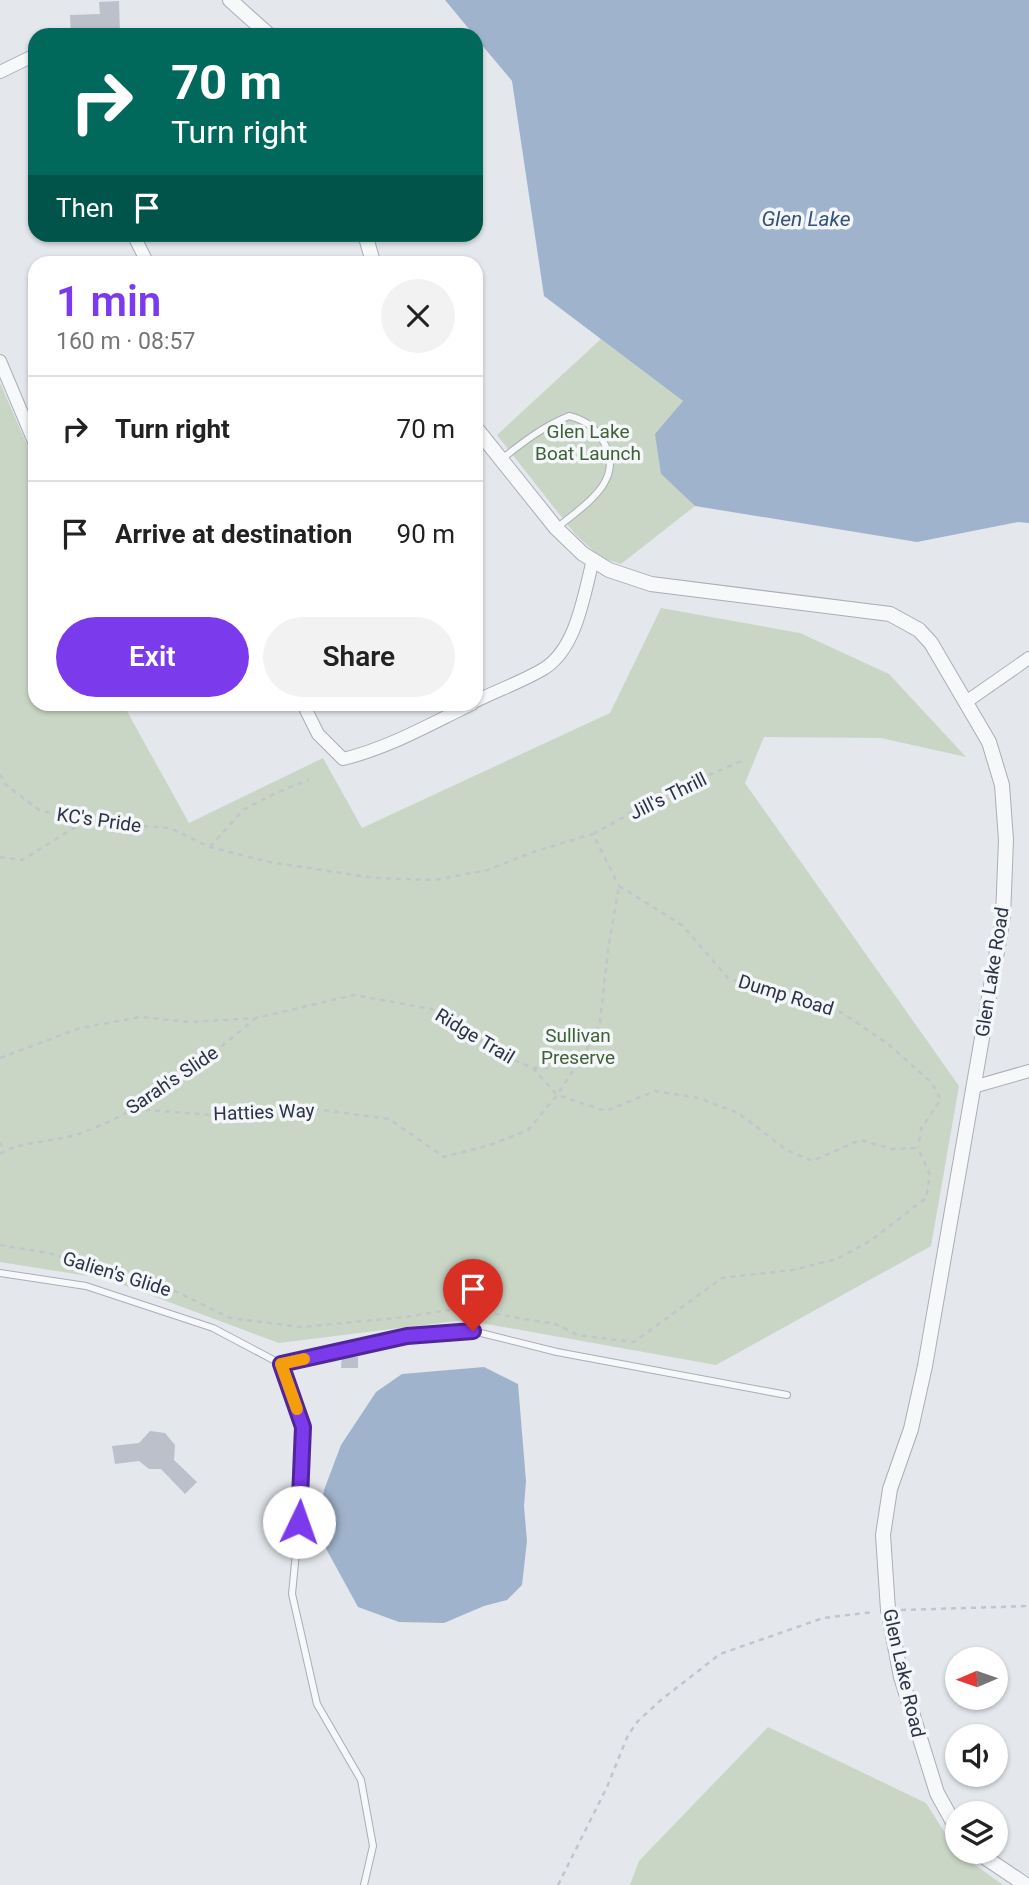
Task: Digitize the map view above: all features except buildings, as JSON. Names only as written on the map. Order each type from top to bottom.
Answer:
[{"type":"street","points":[[230,0],[262,28]]},
{"type":"street","points":[[0,72],[28,58]]},
{"type":"street","points":[[0,361],[28,427]]},
{"type":"street","name":"Glen Lake Road","points":[[483,436],[556,528],[609,570],[651,584],[890,614],[919,630],[931,643],[989,742],[1002,785],[1006,840],[1003,917],[925,1366],[911,1429],[890,1489],[883,1535],[888,1610],[901,1677],[921,1746],[937,1793],[945,1807]]},
{"type":"street","points":[[483,698],[547,667],[564,648],[575,623],[593,560]]},
{"type":"street","points":[[966,702],[1029,658]]},
{"type":"street","points":[[306,711],[318,734],[343,758],[377,749],[455,711]]},
{"type":"street","points":[[973,1087],[1029,1071]]},
{"type":"street","points":[[995,1864],[1026,1885]]},
{"type":"lane","points":[[502,459],[523,442],[569,416],[590,425],[600,436],[612,463],[605,484],[592,499],[556,528]]},
{"type":"lane","points":[[0,1273],[86,1286],[213,1328],[281,1364],[407,1336],[473,1331],[556,1352],[787,1395]]},
{"type":"lane","points":[[281,1364],[303,1427],[299,1522],[292,1594],[317,1704],[361,1780],[373,1846],[364,1885]]},
{"type":"path","name":"Jill's Thrill","points":[[210,847],[269,862],[375,878],[434,880],[488,870],[533,852],[593,834],[669,792],[744,760]]},
{"type":"path","name":"KC's Pride","points":[[0,774],[5,784],[39,810],[86,822],[170,828],[210,847]]},
{"type":"path","points":[[210,847],[243,810],[309,780]]},
{"type":"path","points":[[0,857],[22,860],[86,822]]},
{"type":"path","points":[[593,834],[619,886]]},
{"type":"path","name":"Hatties Way","points":[[135,1108],[225,1116],[309,1108],[388,1119],[444,1157],[490,1145],[528,1130],[576,1067],[600,1022],[619,886]]},
{"type":"path","name":"Dump Road","points":[[619,886],[682,925],[728,978],[782,997],[841,1012],[888,1044],[931,1082],[941,1099],[921,1129],[918,1148]]},
{"type":"path","name":"Ridge Trail","points":[[0,1058],[80,1028],[140,1017],[192,1022],[256,1018],[354,995],[432,1009],[498,1053],[533,1068],[557,1095]]},
{"type":"path","name":"Sarah's Slide","points":[[0,1154],[78,1134],[135,1108],[185,1076],[256,1018]]},
{"type":"path","points":[[533,1068],[576,1067]]},
{"type":"path","points":[[557,1095],[606,1111],[655,1091],[699,1098],[738,1113],[787,1150],[811,1161],[860,1140],[892,1149],[918,1148]]},
{"type":"path","points":[[0,1142],[4,1151]]},
{"type":"path","name":"Galien's Glide","points":[[0,1245],[48,1253],[167,1287],[230,1318],[301,1327],[406,1317],[458,1308],[555,1324],[578,1335],[634,1342],[722,1278],[792,1270],[837,1259],[870,1241],[926,1198],[930,1175],[918,1148]]},
{"type":"path","points":[[558,1885],[607,1787],[628,1735],[638,1721],[661,1700],[720,1654],[823,1618],[888,1610],[1029,1606]]},
{"type":"green space","name":"Glen Lake Boat Launch","points":[[601,339],[683,401],[661,474],[695,506],[621,564],[601,558],[575,534],[497,435]]},
{"type":"green space","name":"Sullivan Preserve","points":[[0,383],[28,447],[28,711],[127,711],[189,823],[323,758],[362,828],[610,713],[661,608],[800,633],[889,674],[966,757],[881,738],[764,737],[745,783],[959,1086],[931,1246],[716,1365],[464,1320],[279,1343],[107,1279],[0,1262]]},
{"type":"green space","points":[[768,1727],[926,1803],[945,1833],[945,1864],[974,1864],[1003,1885],[630,1885],[639,1861]]},
{"type":"water","name":"Glen Lake","points":[[445,0],[1029,0],[1029,523],[1018,522],[917,542],[695,506],[661,474],[655,434],[683,401],[544,296],[512,81],[483,46],[483,28],[468,28]]},
{"type":"water","points":[[484,1367],[518,1384],[526,1481],[524,1506],[527,1541],[522,1585],[507,1600],[484,1606],[444,1623],[399,1622],[358,1607],[318,1534],[324,1490],[341,1445],[376,1392],[402,1374]]},
{"type":"slow traffic","points":[[297,1409],[281,1364],[304,1359]]},
{"type":"route","points":[[299,1522],[303,1427],[281,1364],[407,1336],[473,1331]]}]
